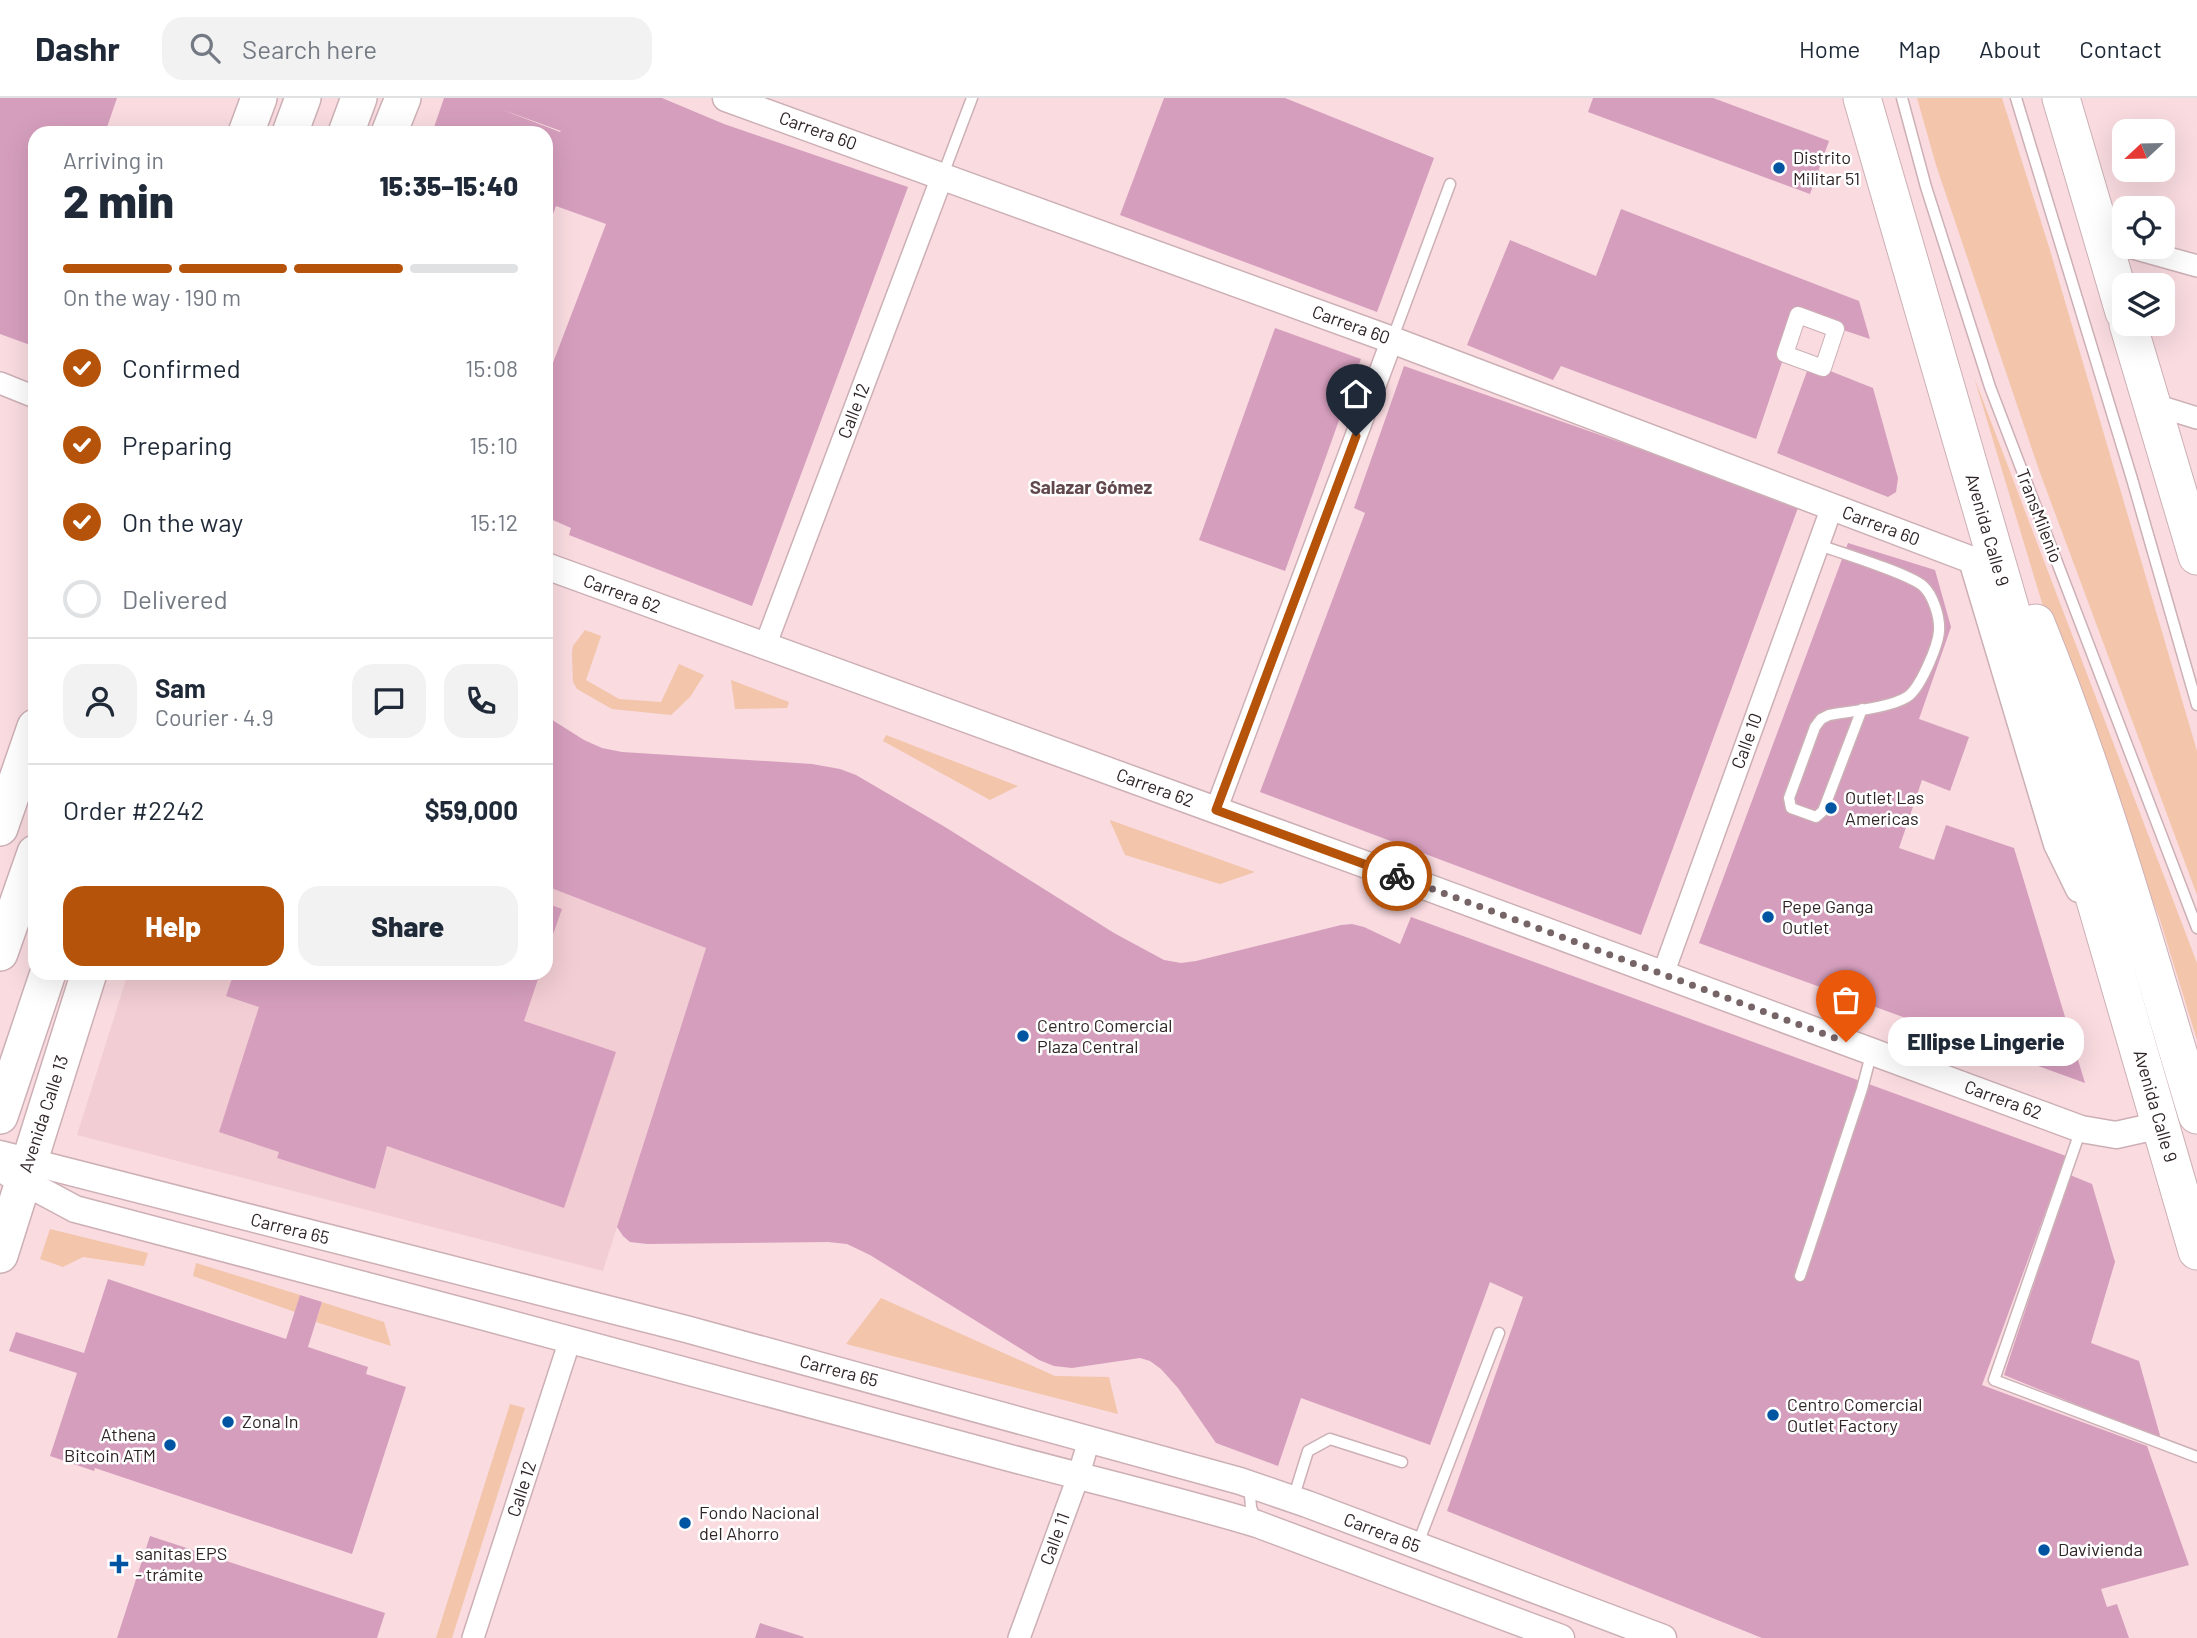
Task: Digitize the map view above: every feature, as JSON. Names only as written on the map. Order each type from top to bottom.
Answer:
[{"type":"highway","name":"Avenida Calle 9","points":[[1862,98],[2197,1251]]},
{"type":"highway","points":[[2061,98],[2112,226]]},
{"type":"highway","points":[[2132,336],[2197,556]]},
{"type":"highway","points":[[1958,430],[1972,561]]},
{"type":"highway","points":[[1958,430],[2065,696],[2106,816],[2197,1115]]},
{"type":"main road","points":[[293,126],[303,98]]},
{"type":"main road","points":[[349,126],[359,98]]},
{"type":"main road","points":[[392,126],[403,98]]},
{"type":"main road","points":[[0,828],[28,747]]},
{"type":"main road","points":[[0,953],[28,873]]},
{"type":"main road","points":[[0,1116],[46,980]]},
{"type":"main road","name":"Avenida Calle 13","points":[[0,1255],[13,1167],[86,980]]},
{"type":"street","name":"Carrera 60","points":[[726,98],[1392,340],[1972,561]]},
{"type":"street","name":"Calle 12","points":[[765,646],[942,177]]},
{"type":"street","points":[[2172,259],[2197,266]]},
{"type":"street","points":[[1216,810],[1392,340]]},
{"type":"street","points":[[0,383],[28,394]]},
{"type":"street","points":[[2152,404],[2197,418]]},
{"type":"street","name":"Calle 10","points":[[1663,974],[1832,507]]},
{"type":"street","name":"Avenida Calle 9","points":[[1972,561],[2057,844],[2113,962]]},
{"type":"street","name":"Carrera 62","points":[[553,569],[2081,1129],[2116,1135],[2161,1125]]},
{"type":"street","name":"Carrera 65","points":[[13,1167],[75,1209],[1257,1524],[1561,1638]]},
{"type":"street","name":"Carrera 65","points":[[13,1167],[686,1329],[1249,1484],[1663,1638]]},
{"type":"street","name":"Calle 12","points":[[474,1638],[570,1340]]},
{"type":"street","name":"Calle 11","points":[[1019,1638],[1078,1477],[1088,1440]]},
{"type":"lane","points":[[942,177],[972,98]]},
{"type":"lane","name":"TransMilenio","points":[[1902,98],[1926,187],[1990,387],[2197,928]]},
{"type":"lane","points":[[2016,98],[2132,479],[2197,705]]},
{"type":"lane","points":[[1392,340],[1450,184]]},
{"type":"lane","points":[[1819,545],[1919,583],[1928,593],[1937,616],[1939,632],[1917,688],[1906,698],[1829,715],[1818,723],[1789,798],[1789,803],[1795,810],[1816,817],[1823,811],[1862,709]]},
{"type":"lane","points":[[1800,1276],[1872,1051]]},
{"type":"lane","points":[[2081,1129],[1994,1380],[2197,1457]]},
{"type":"lane","points":[[1417,1546],[1499,1333]]},
{"type":"lane","points":[[1293,1499],[1308,1451],[1330,1440],[1402,1462]]},
{"type":"lane","points":[[1249,1484],[1251,1507],[1257,1524]]},
{"type":"shaded area","points":[[1917,98],[2002,98],[2049,247],[2197,751],[2197,895],[2039,470],[1936,165]]},
{"type":"shaded area","points":[[1974,377],[2197,963],[2197,1040],[2160,920],[2045,613]]},
{"type":"shaded area","points":[[585,630],[601,636],[586,680],[619,699],[661,702],[679,664],[704,675],[690,697],[671,715],[612,709],[577,689],[573,682],[573,646]]},
{"type":"shaded area","points":[[731,680],[789,702],[787,708],[735,709]]},
{"type":"shaded area","points":[[886,735],[1018,786],[990,800],[883,741]]},
{"type":"shaded area","points":[[1110,820],[1255,872],[1220,884],[1125,855]]},
{"type":"shaded area","points":[[553,889],[706,948],[603,1271],[77,1135],[126,980],[553,980]]},
{"type":"shaded area","points":[[50,1229],[148,1253],[144,1266],[83,1257],[63,1267],[40,1259]]},
{"type":"shaded area","points":[[196,1263],[300,1295],[295,1312],[193,1276]]},
{"type":"shaded area","points":[[881,1298],[1055,1376],[1109,1377],[1118,1414],[846,1344]]},
{"type":"shaded area","points":[[322,1302],[384,1322],[391,1346],[316,1322]]},
{"type":"shaded area","points":[[510,1404],[525,1408],[452,1638],[436,1638]]},
{"type":"building","points":[[0,98],[117,98],[107,126],[28,126],[28,344],[0,334]]},
{"type":"building","points":[[444,98],[662,98],[724,124],[908,187],[752,606],[569,535],[571,528],[553,520],[553,363],[606,224],[556,206],[553,214],[553,129],[561,131],[503,110],[544,126],[434,126]]},
{"type":"building","points":[[1164,98],[1285,98],[1434,158],[1377,312],[1120,215]]},
{"type":"building","name":"Distrito Militar 51","points":[[1593,98],[1713,98],[1829,141],[1810,194],[1588,112]]},
{"type":"building","points":[[1621,209],[1859,301],[1870,339],[1798,315],[1756,439],[1561,366],[1553,380],[1467,345],[1510,240],[1596,276]]},
{"type":"building","points":[[1275,328],[1361,359],[1285,571],[1199,540]]},
{"type":"building","points":[[1810,363],[1873,388],[1898,478],[1896,492],[1888,497],[1777,453]]},
{"type":"building","points":[[1404,366],[1799,505],[1641,935],[1260,792],[1365,513],[1354,508]]},
{"type":"building","name":"Outlet Las Americas","points":[[1848,543],[1935,570],[1951,627],[1919,719],[1969,737],[1950,791],[1922,780],[1899,848],[1934,860],[1946,825],[2014,848],[2085,1083],[1699,943]]},
{"type":"building","points":[[553,720],[584,740],[602,748],[622,752],[812,764],[856,775],[945,827],[1114,933],[1164,960],[1181,963],[1196,961],[1352,924],[1400,944],[1411,917],[2066,1156],[1982,1385],[2147,1446],[2189,1565],[2101,1589],[2107,1607],[2117,1604],[2129,1638],[1762,1638],[1447,1511],[1523,1297],[1490,1282],[1430,1445],[1301,1398],[1278,1466],[1216,1443],[1178,1388],[1150,1361],[1140,1358],[1072,1368],[1054,1366],[1039,1360],[870,1255],[847,1244],[630,1242],[617,1227],[706,948],[553,889]]},
{"type":"building","points":[[553,906],[562,909],[553,934]]},
{"type":"building","points":[[232,980],[538,980],[524,1021],[616,1052],[564,1208],[387,1146],[375,1189],[277,1158],[279,1152],[219,1132],[259,1007],[226,996]]},
{"type":"building","points":[[2070,1175],[2092,1184],[2115,1262],[2091,1343],[2139,1361],[2161,1439],[2004,1375]]},
{"type":"building","name":"Zona In","points":[[108,1279],[286,1339],[300,1295],[322,1302],[308,1347],[368,1367],[366,1374],[406,1387],[352,1554],[95,1468],[94,1471],[50,1456],[77,1373],[9,1351],[16,1332],[84,1353]]},
{"type":"building","points":[[150,1536],[385,1613],[377,1638],[117,1638]]},
{"type":"building","points":[[760,1623],[804,1637],[755,1638]]},
{"type":"way so far","points":[[1397,876],[1846,1042]]},
{"type":"place","name":"Distrito Militar 51","points":[[1779,168]]},
{"type":"place","name":"Outlet Las Americas","points":[[1831,808]]},
{"type":"place","name":"Pepe Ganga Outlet","points":[[1768,917]]},
{"type":"place","name":"Centro Comercial Plaza Central","points":[[1023,1036]]},
{"type":"place","name":"Ellipse Lingerie","points":[[1846,1042]]},
{"type":"place","name":"Centro Comercial Outlet Factory","points":[[1773,1415]]},
{"type":"place","name":"Zona In","points":[[228,1422]]},
{"type":"place","name":"Athena Bitcoin ATM","points":[[170,1445]]},
{"type":"place","name":"Fondo Nacional del Ahorro","points":[[685,1523]]},
{"type":"place","name":"Davivienda","points":[[2044,1550]]},
{"type":"place","name":"sanitas EPS - trámite","points":[[119,1564]]},
{"type":"district","name":"Salazar Gómez","points":[[1091,487]]},
{"type":"route","points":[[1356,436],[1216,810],[1397,876]]}]
